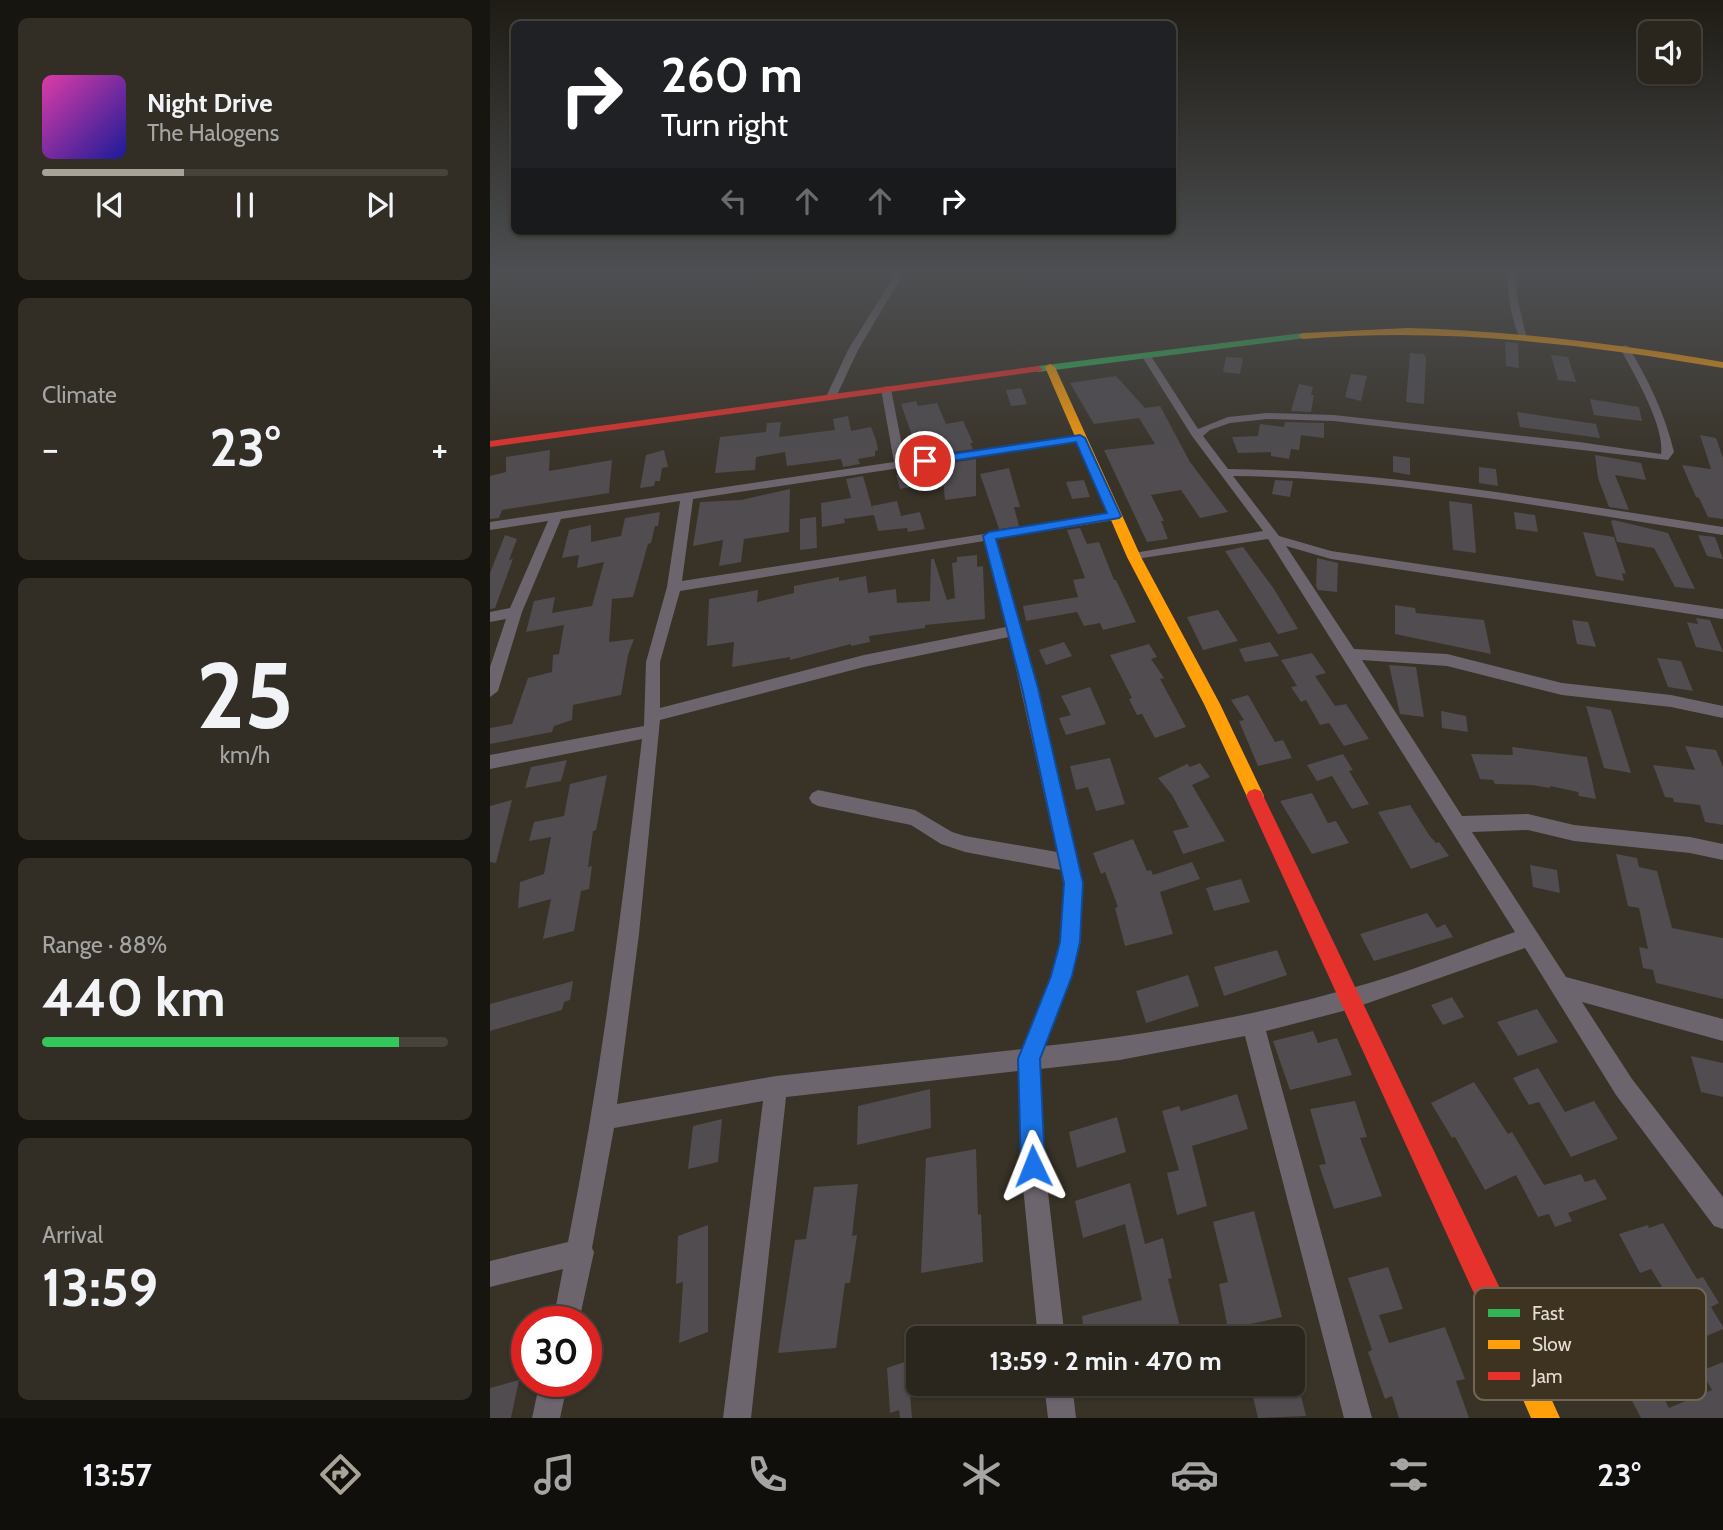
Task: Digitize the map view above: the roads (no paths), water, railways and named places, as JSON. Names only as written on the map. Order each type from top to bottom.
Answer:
[{"type":"street","points":[[831,397],[861,337]]},
{"type":"street","points":[[490,444],[1288,337]]},
{"type":"street","points":[[1511,337],[1625,348],[1723,365]]},
{"type":"street","points":[[1197,436],[1206,428],[1228,420],[1268,416],[1334,418],[1579,445],[1664,458],[1668,452],[1660,424],[1645,383],[1625,348]]},
{"type":"street","points":[[1146,355],[1197,436],[1273,537],[1350,654],[1624,1087],[1723,1217]]},
{"type":"street","points":[[1050,367],[1134,557],[1212,704],[1485,1288]]},
{"type":"street","points":[[886,389],[900,465]]},
{"type":"street","points":[[490,526],[1080,438]]},
{"type":"street","points":[[1225,472],[1263,471],[1426,485],[1723,531]]},
{"type":"street","points":[[569,1306],[604,1118],[629,934],[653,724],[653,662],[674,587],[687,496]]},
{"type":"street","points":[[490,691],[515,612],[556,516]]},
{"type":"street","points":[[674,587],[1115,516]]},
{"type":"street","points":[[989,536],[1030,688],[1073,883],[1070,942],[1062,976],[1029,1059],[1033,1166],[1051,1326]]},
{"type":"street","points":[[1134,557],[1273,537],[1331,555],[1723,614]]},
{"type":"street","points":[[490,617],[515,612]]},
{"type":"street","points":[[490,762],[653,724],[864,662],[1014,631]]},
{"type":"street","points":[[1350,654],[1447,660],[1562,689],[1671,701],[1723,712]]},
{"type":"street","points":[[818,798],[915,818],[947,838],[965,844],[1070,863]]},
{"type":"street","points":[[1458,824],[1528,822],[1574,833],[1690,845],[1723,852]]},
{"type":"street","points":[[604,1118],[776,1087],[1120,1049],[1253,1024],[1351,999],[1529,937]]},
{"type":"street","points":[[1562,986],[1723,1030]]},
{"type":"street","points":[[1253,1024],[1358,1418]]},
{"type":"street","points":[[737,1418],[776,1087]]},
{"type":"street","points":[[490,1274],[581,1252]]},
{"type":"street","points":[[1059,1396],[1062,1418]]},
{"type":"street","points":[[546,1418],[551,1397]]},
{"type":"street","points":[[1538,1400],[1546,1418]]}]
